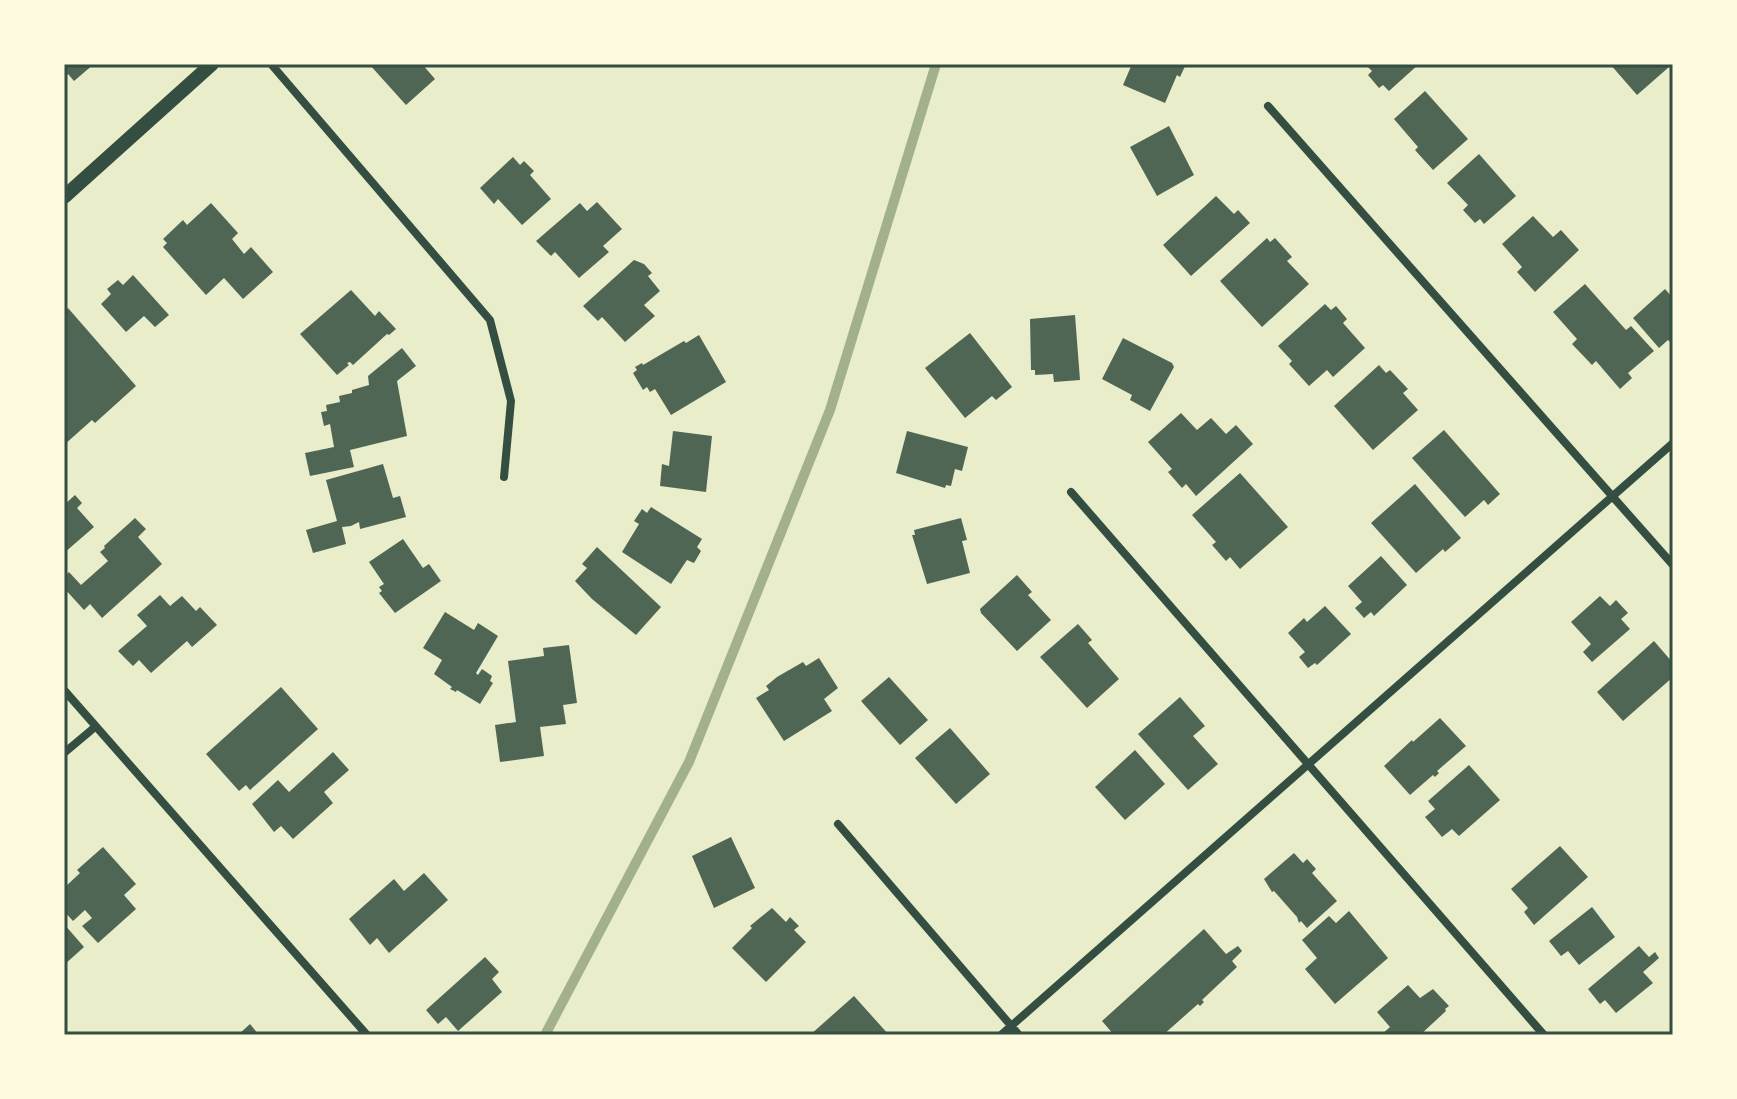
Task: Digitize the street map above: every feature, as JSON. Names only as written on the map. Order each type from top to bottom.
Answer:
[{"type":"street","points":[[64,197],[212,64]]},
{"type":"street","points":[[271,64],[490,320],[511,401],[504,477]]},
{"type":"street","points":[[1268,106],[1673,565]]},
{"type":"street","points":[[1001,1035],[1673,443]]},
{"type":"street","points":[[1071,492],[1544,1035]]},
{"type":"street","points":[[64,690],[367,1035]]},
{"type":"street","points":[[64,753],[95,727]]},
{"type":"street","points":[[838,824],[1019,1035]]},
{"type":"building","points":[[64,64],[94,64],[74,81],[68,74],[64,78]]},
{"type":"building","points":[[369,64],[422,64],[435,79],[406,105]]},
{"type":"building","points":[[1132,64],[1186,64],[1180,77],[1177,75],[1165,103],[1123,85]]},
{"type":"building","points":[[1365,64],[1419,64],[1389,91],[1383,85],[1379,88],[1368,75],[1372,71]]},
{"type":"building","points":[[1610,64],[1666,64],[1669,67],[1637,95]]},
{"type":"building","points":[[1425,91],[1468,139],[1433,170],[1394,119]]},
{"type":"building","points":[[1169,126],[1194,175],[1157,196],[1130,147]]},
{"type":"building","points":[[1479,154],[1516,196],[1484,224],[1480,219],[1475,223],[1463,210],[1468,205],[1447,183]]},
{"type":"building","points":[[513,157],[520,165],[524,161],[534,171],[530,175],[551,199],[522,225],[498,199],[494,204],[480,188]]},
{"type":"building","points":[[1216,196],[1234,214],[1238,210],[1250,223],[1191,276],[1163,245]]},
{"type":"building","points":[[597,202],[622,229],[603,246],[609,252],[579,278],[555,252],[551,256],[536,241],[580,203],[587,211]]},
{"type":"building","points":[[211,203],[238,233],[232,239],[244,254],[251,247],[273,272],[243,299],[224,278],[206,295],[163,247],[167,243],[163,239],[183,220],[187,225]]},
{"type":"building","points":[[1533,216],[1553,237],[1561,230],[1579,250],[1535,292],[1517,272],[1522,267],[1502,244]]},
{"type":"building","points":[[1267,238],[1270,242],[1275,238],[1292,257],[1287,261],[1309,284],[1262,327],[1220,281]]},
{"type":"building","points":[[634,260],[644,264],[652,273],[648,276],[660,291],[644,305],[655,316],[625,342],[602,317],[598,321],[583,306]]},
{"type":"building","points":[[133,275],[169,315],[155,327],[144,316],[126,332],[101,304],[111,294],[107,289],[118,280],[123,285]]},
{"type":"building","points":[[1585,284],[1626,330],[1631,326],[1654,351],[1628,373],[1632,378],[1620,389],[1596,361],[1592,365],[1572,344],[1577,339],[1553,312]]},
{"type":"building","points":[[1665,289],[1673,298],[1673,345],[1668,340],[1659,348],[1633,318]]},
{"type":"building","points":[[351,290],[375,316],[379,311],[396,329],[353,365],[347,363],[349,365],[337,375],[300,334]]},
{"type":"building","points":[[1325,304],[1331,310],[1336,306],[1347,319],[1343,323],[1365,348],[1333,377],[1327,370],[1309,386],[1278,346]]},
{"type":"building","points":[[68,308],[136,386],[95,423],[92,420],[64,445],[64,312]]},
{"type":"building","points":[[1075,315],[1080,380],[1054,382],[1053,374],[1035,375],[1035,370],[1031,370],[1030,319]]},
{"type":"building","points":[[970,333],[1012,387],[996,400],[992,396],[965,418],[925,368]]},
{"type":"building","points":[[699,335],[726,382],[671,415],[655,389],[650,392],[647,387],[643,390],[633,373],[637,370],[635,367]]},
{"type":"building","points":[[1123,338],[1172,363],[1174,367],[1150,411],[1130,400],[1132,395],[1102,379]]},
{"type":"building","points":[[402,348],[416,366],[397,381],[407,436],[350,450],[354,467],[310,476],[305,453],[334,447],[330,424],[324,426],[321,412],[327,411],[326,405],[340,402],[339,396],[369,385],[368,376]]},
{"type":"building","points":[[1379,365],[1386,373],[1390,370],[1408,389],[1403,393],[1418,410],[1373,450],[1334,406]]},
{"type":"building","points":[[1181,413],[1197,430],[1211,418],[1226,434],[1236,425],[1253,444],[1196,496],[1186,484],[1182,488],[1168,472],[1172,469],[1148,442]]},
{"type":"building","points":[[1444,430],[1500,494],[1488,505],[1484,500],[1465,517],[1412,458]]},
{"type":"building","points":[[673,431],[712,436],[706,492],[660,486],[662,464],[669,466]]},
{"type":"building","points":[[907,431],[968,447],[962,471],[955,469],[951,486],[946,485],[945,488],[896,473]]},
{"type":"building","points":[[383,464],[393,498],[400,496],[406,517],[360,529],[359,522],[342,527],[346,544],[313,553],[306,530],[337,521],[326,480]]},
{"type":"building","points":[[1240,473],[1288,527],[1240,569],[1230,557],[1226,561],[1212,545],[1216,542],[1192,515]]},
{"type":"building","points":[[1415,484],[1461,538],[1416,573],[1371,523]]},
{"type":"building","points":[[75,495],[82,503],[77,508],[94,527],[64,553],[64,505]]},
{"type":"building","points":[[651,507],[702,539],[697,547],[701,551],[694,563],[687,560],[671,584],[622,552],[639,524],[634,521],[642,509],[647,513]]},
{"type":"building","points":[[135,518],[146,529],[138,537],[162,564],[102,618],[90,604],[84,610],[64,588],[64,577],[69,572],[81,585],[108,561],[100,552],[104,546]]},
{"type":"building","points":[[961,518],[967,540],[962,541],[970,573],[927,584],[912,535],[915,535],[914,530]]},
{"type":"building","points":[[403,539],[423,568],[429,564],[441,581],[395,613],[379,593],[382,591],[379,587],[384,584],[369,562]]},
{"type":"building","points":[[597,547],[661,607],[636,635],[575,581],[587,568],[582,564]]},
{"type":"building","points":[[1381,556],[1407,585],[1374,616],[1371,612],[1364,618],[1355,608],[1362,602],[1348,586]]},
{"type":"building","points":[[1017,575],[1032,592],[1028,595],[1051,620],[1017,651],[980,609]]},
{"type":"building","points":[[160,595],[170,606],[182,596],[196,611],[200,607],[217,625],[192,647],[187,641],[151,673],[139,660],[133,666],[118,651],[147,626],[137,615]]},
{"type":"building","points":[[1600,596],[1610,606],[1616,600],[1628,613],[1621,619],[1630,629],[1592,662],[1583,652],[1591,644],[1571,622]]},
{"type":"building","points":[[1325,606],[1351,634],[1317,665],[1315,663],[1308,668],[1299,657],[1305,652],[1288,633],[1304,618],[1307,622]]},
{"type":"building","points":[[445,612],[474,630],[478,623],[498,636],[476,673],[478,675],[482,669],[492,676],[490,681],[493,683],[480,704],[450,689],[452,687],[434,674],[442,660],[423,648]]},
{"type":"building","points":[[1078,624],[1092,640],[1088,643],[1119,679],[1087,708],[1040,657]]},
{"type":"building","points":[[1654,641],[1673,663],[1673,677],[1623,721],[1597,692]]},
{"type":"building","points":[[569,645],[577,703],[563,705],[566,724],[540,727],[544,756],[500,762],[495,725],[516,722],[508,661],[544,656],[543,648]]},
{"type":"building","points":[[819,658],[838,688],[824,699],[832,711],[784,741],[756,698],[769,690],[766,686],[777,677],[803,662],[806,666]]},
{"type":"building","points":[[889,677],[928,720],[900,745],[861,701]]},
{"type":"building","points":[[281,687],[318,729],[250,790],[246,785],[239,791],[206,754]]},
{"type":"building","points":[[1180,697],[1205,726],[1193,736],[1218,764],[1188,790],[1138,734]]},
{"type":"building","points":[[1440,718],[1466,746],[1437,771],[1439,773],[1435,777],[1433,775],[1410,795],[1384,766]]},
{"type":"building","points":[[950,728],[990,774],[956,804],[915,758]]},
{"type":"building","points":[[1135,750],[1165,784],[1125,820],[1095,787]]},
{"type":"building","points":[[333,752],[349,770],[324,792],[333,803],[293,839],[281,826],[274,832],[252,804],[278,780],[289,792]]},
{"type":"building","points":[[1469,765],[1500,800],[1459,836],[1452,829],[1442,837],[1425,817],[1435,809],[1428,801]]},
{"type":"building","points":[[731,837],[755,888],[714,908],[692,856]]},
{"type":"building","points":[[1560,846],[1588,877],[1534,925],[1524,912],[1528,908],[1511,889]]},
{"type":"building","points":[[103,847],[136,884],[124,895],[136,909],[98,943],[82,926],[92,918],[85,910],[73,921],[64,911],[64,888],[80,873],[77,870]]},
{"type":"building","points":[[1294,853],[1303,863],[1307,859],[1316,869],[1312,873],[1337,901],[1307,928],[1301,921],[1299,923],[1264,879]]},
{"type":"building","points":[[424,873],[448,900],[389,953],[377,938],[370,945],[349,919],[394,879],[404,891]]},
{"type":"building","points":[[1592,907],[1615,937],[1579,965],[1568,951],[1561,956],[1549,941]]},
{"type":"building","points":[[772,908],[786,922],[790,917],[799,926],[794,930],[806,942],[766,982],[732,948],[752,928],[750,926]]},
{"type":"building","points":[[1349,911],[1388,958],[1335,1004],[1305,969],[1317,958],[1302,940],[1329,916],[1336,923]]},
{"type":"building","points":[[64,924],[84,947],[64,965]]},
{"type":"building","points":[[1204,929],[1226,954],[1238,946],[1242,951],[1232,961],[1237,967],[1202,1000],[1204,1002],[1200,1006],[1198,1004],[1163,1035],[1114,1035],[1102,1021]]},
{"type":"building","points":[[1639,946],[1649,957],[1655,952],[1659,958],[1643,972],[1653,983],[1616,1013],[1605,1000],[1600,1004],[1588,989]]},
{"type":"building","points":[[485,957],[499,972],[492,979],[502,992],[458,1031],[446,1017],[438,1024],[426,1010]]},
{"type":"building","points":[[1408,985],[1420,998],[1433,989],[1449,1006],[1420,1035],[1381,1035],[1390,1027],[1377,1012]]},
{"type":"building","points":[[854,996],[889,1035],[810,1035]]},
{"type":"building","points":[[250,1024],[259,1035],[238,1035]]},
{"type":"waterway","points":[[545,1035],[689,762],[830,410],[936,64]]}]
